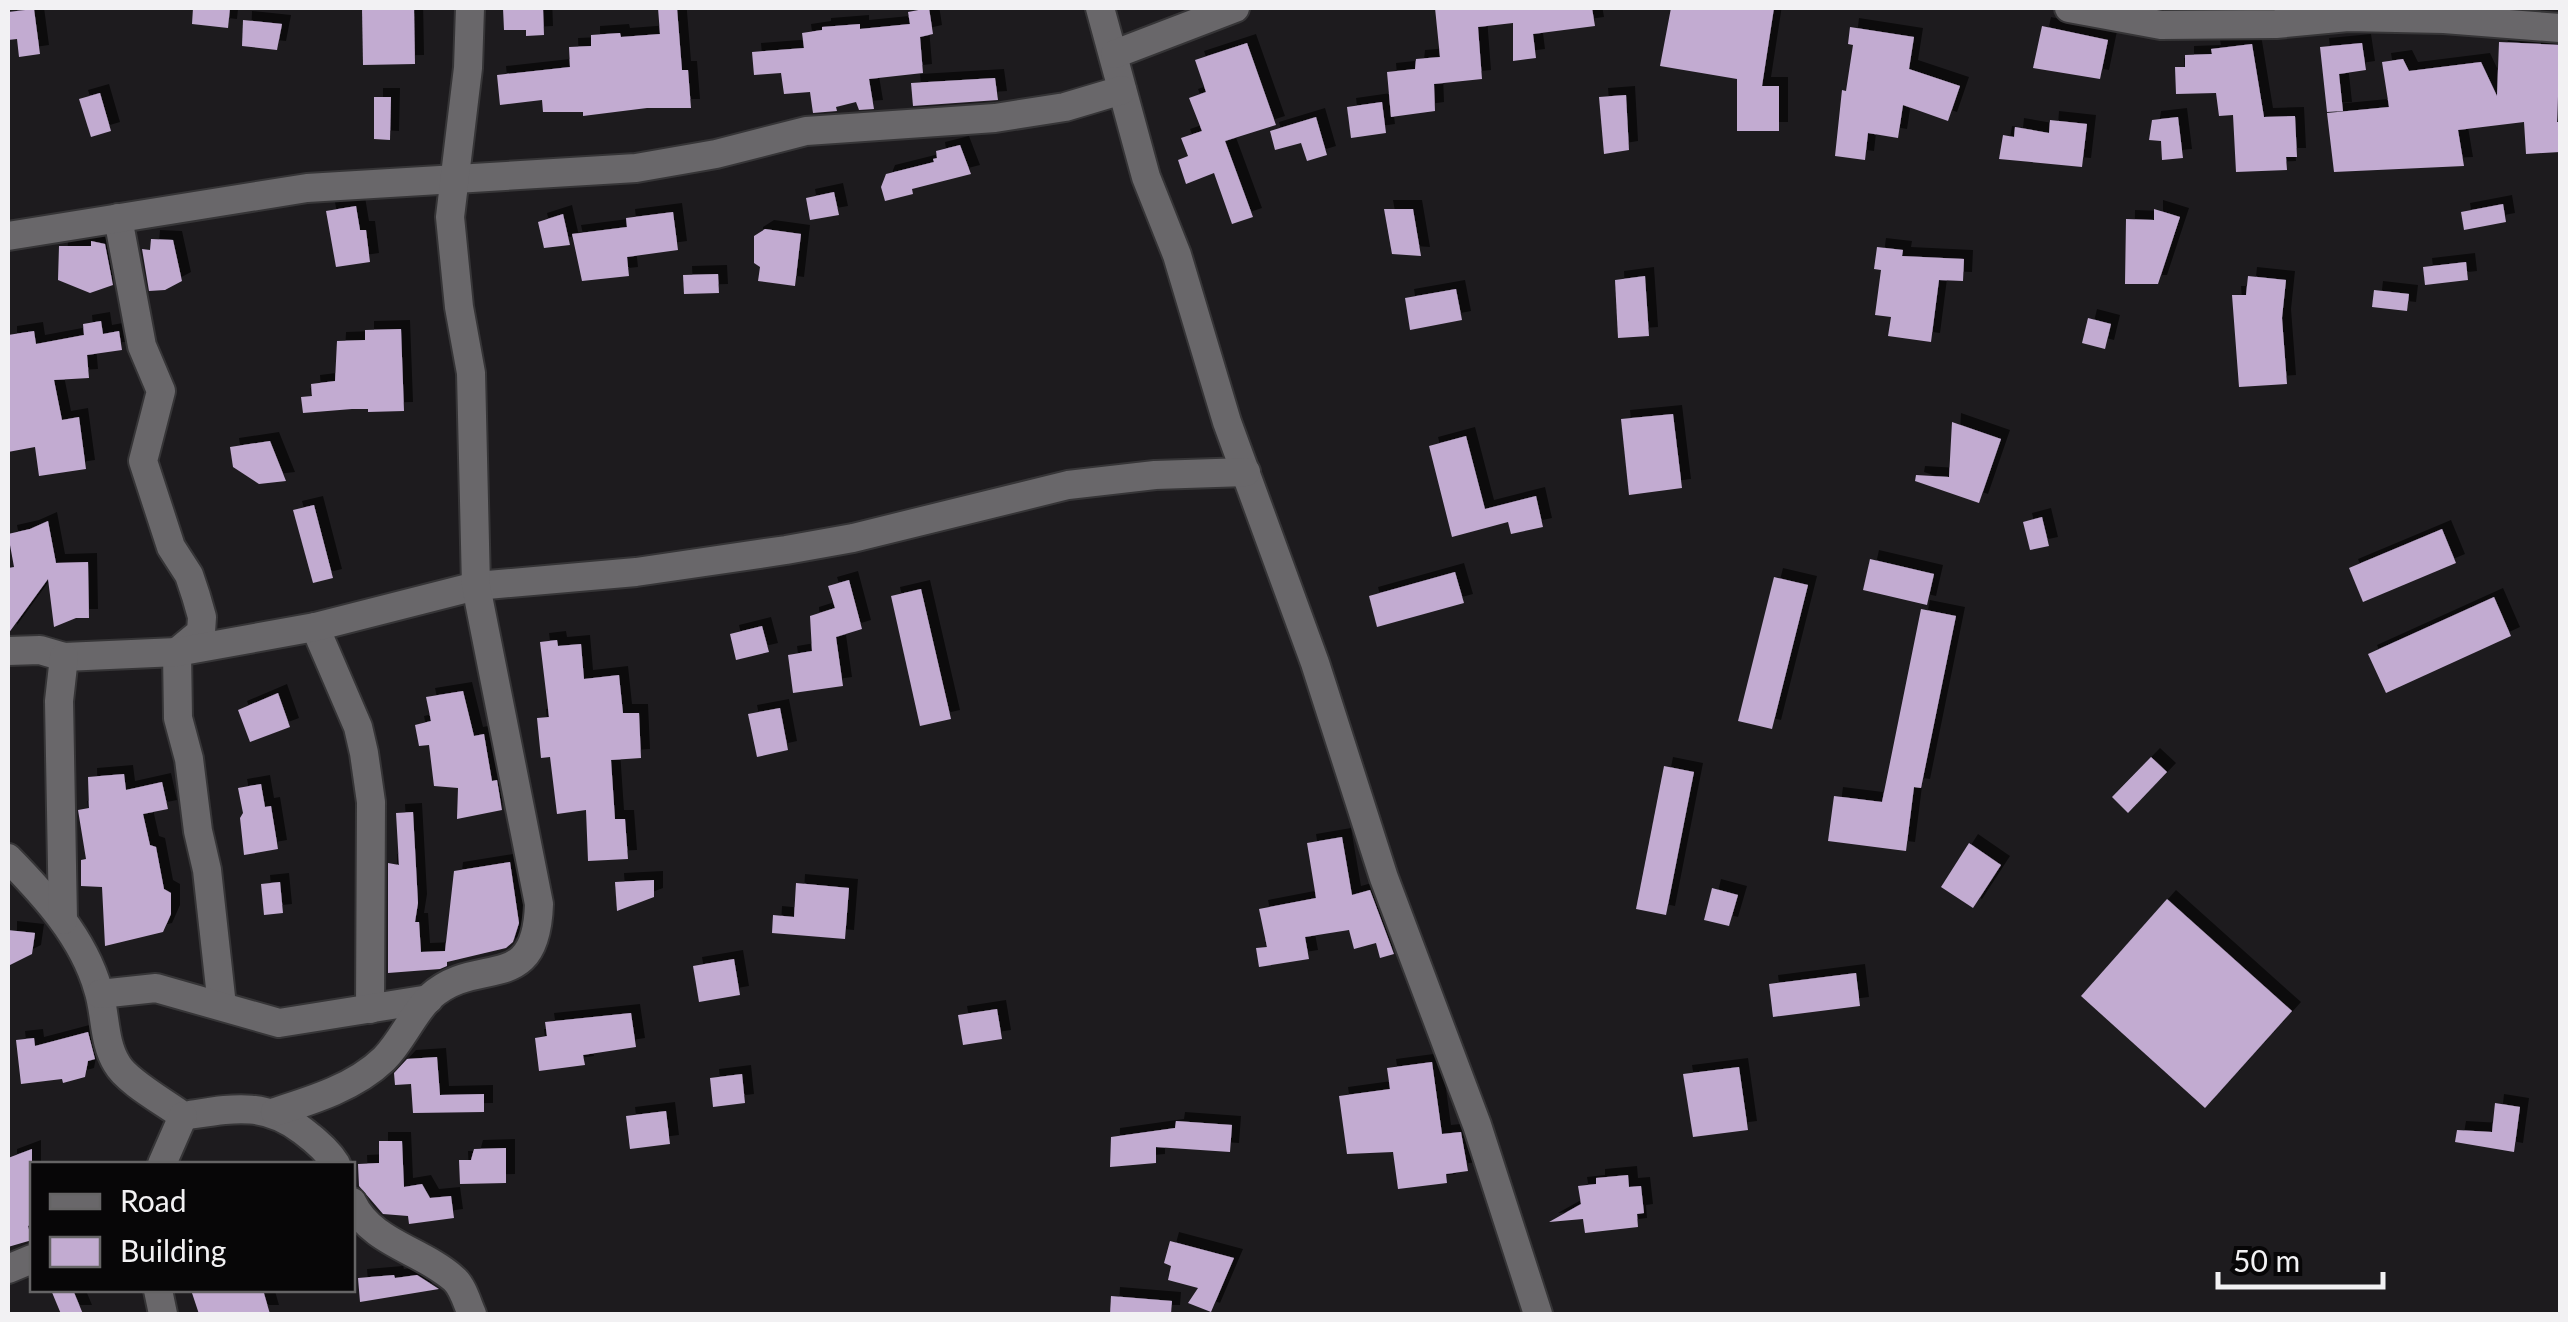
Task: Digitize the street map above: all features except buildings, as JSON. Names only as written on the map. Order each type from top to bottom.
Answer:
[{"type":"street","points":[[8,858],[82,946],[100,994],[108,1041],[118,1066],[183,1116],[227,1109],[275,1112],[364,1076],[386,1058],[429,999],[456,982],[516,964],[538,934],[540,904],[476,586],[471,373],[458,307],[450,217],[468,68],[470,8]]},
{"type":"street","points":[[1100,8],[1146,178],[1177,255],[1210,370],[1315,663],[1390,895],[1477,1125],[1538,1314]]},
{"type":"street","points":[[1115,54],[1235,8]]},
{"type":"street","points":[[2069,8],[2161,25],[2276,24],[2348,16],[2444,13],[2560,28]]},
{"type":"street","points":[[8,236],[306,188],[636,168],[806,132],[995,118],[1065,106],[1122,90]]},
{"type":"street","points":[[118,218],[142,346],[161,392],[143,461],[171,547],[189,575],[202,617],[201,632],[177,652]]},
{"type":"street","points":[[8,651],[40,650],[64,657],[177,652],[315,627],[476,586],[636,572],[853,538],[1068,485],[1155,475],[1246,472]]},
{"type":"street","points":[[315,627],[358,727],[371,802],[370,1009]]},
{"type":"street","points":[[177,652],[178,718],[207,870],[222,1006]]},
{"type":"street","points":[[62,920],[59,701],[64,657]]},
{"type":"street","points":[[100,994],[156,988],[279,1023],[429,999]]},
{"type":"street","points":[[275,1112],[314,1139],[334,1162]]},
{"type":"street","points":[[163,1162],[183,1116]]},
{"type":"street","points":[[355,1208],[360,1218],[374,1229],[457,1281],[472,1314]]}]
